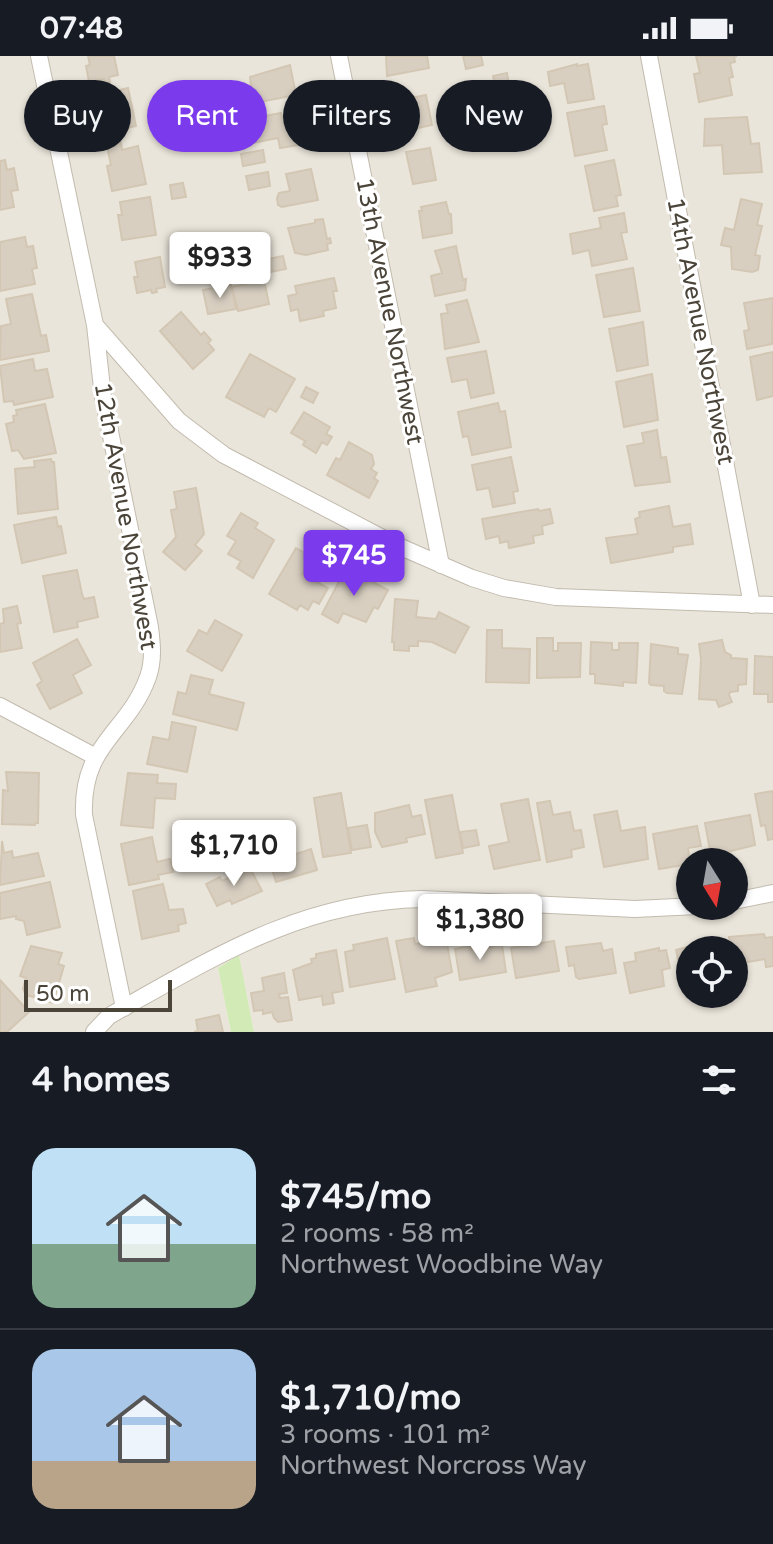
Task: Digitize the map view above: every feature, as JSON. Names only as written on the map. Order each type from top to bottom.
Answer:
[{"type":"street","name":"12th Avenue Northwest","points":[[39,56],[95,325],[103,397],[152,645],[147,679],[94,756],[85,783],[84,815],[124,1008]]},
{"type":"street","name":"13th Avenue Northwest","points":[[339,56],[441,565]]},
{"type":"street","name":"14th Avenue Northwest","points":[[649,56],[752,605]]},
{"type":"street","points":[[95,325],[179,421],[201,440],[273,482],[396,545],[472,578],[531,594],[773,605]]},
{"type":"street","points":[[0,706],[94,756]]},
{"type":"street","points":[[748,898],[773,893]]},
{"type":"street","points":[[94,1032],[109,1016],[220,954],[266,933],[350,905],[422,899],[635,909],[676,907]]},
{"type":"shaded area","points":[[0,56],[773,56],[773,1032],[254,1032],[239,955],[218,968],[231,1032],[0,1032]]},
{"type":"green space","points":[[239,955],[254,1032],[231,1032],[218,968]]},
{"type":"building","points":[[88,56],[114,56],[118,75],[109,77],[110,80],[89,80],[86,66],[90,65]]},
{"type":"building","points":[[386,56],[427,56],[429,68],[387,76]]},
{"type":"building","points":[[463,56],[481,56],[483,65],[466,69]]},
{"type":"building","points":[[696,56],[737,56],[734,57],[735,62],[730,63],[732,95],[699,102],[694,74],[700,73]]},
{"type":"building","points":[[588,64],[594,99],[568,103],[564,83],[552,86],[548,72]]},
{"type":"building","points":[[290,65],[293,80],[283,80],[283,98],[267,101],[267,80],[250,80],[250,77]]},
{"type":"building","points":[[507,73],[508,80],[494,80],[493,76]]},
{"type":"building","points":[[426,95],[432,125],[420,127],[420,96]]},
{"type":"building","points":[[131,102],[136,126],[131,127]]},
{"type":"building","points":[[604,106],[607,124],[602,125],[607,150],[575,156],[567,113]]},
{"type":"building","points":[[281,113],[283,148],[280,148],[278,138],[267,140],[267,116]]},
{"type":"building","points":[[747,117],[751,144],[759,143],[762,172],[724,174],[722,145],[704,146],[705,119]]},
{"type":"building","points":[[138,146],[146,184],[112,191],[107,166],[111,165],[108,152],[131,152],[131,148]]},
{"type":"building","points":[[430,148],[436,180],[413,184],[406,152]]},
{"type":"building","points":[[263,152],[265,162],[243,166],[241,154]]},
{"type":"building","points":[[5,160],[7,170],[14,168],[18,190],[11,191],[14,207],[0,210],[0,161]]},
{"type":"building","points":[[614,160],[621,195],[616,196],[618,206],[594,211],[585,166]]},
{"type":"building","points":[[311,169],[318,200],[282,207],[278,205],[279,193],[290,191],[286,174]]},
{"type":"building","points":[[268,172],[270,186],[249,190],[246,176]]},
{"type":"building","points":[[183,183],[186,197],[172,199],[170,185]]},
{"type":"building","points":[[150,197],[156,235],[122,240],[118,215],[122,215],[120,202]]},
{"type":"building","points":[[741,199],[762,204],[757,225],[762,226],[755,255],[760,256],[758,270],[752,272],[732,269],[731,247],[721,245],[725,228],[734,230]]},
{"type":"building","points":[[446,202],[451,214],[452,233],[423,238],[421,207]]},
{"type":"building","points":[[624,213],[627,232],[621,233],[627,259],[592,266],[589,250],[573,254],[570,234],[601,228],[599,218]]},
{"type":"building","points":[[323,219],[327,239],[330,238],[331,243],[327,244],[328,250],[306,255],[295,253],[288,228]]},
{"type":"building","points":[[25,237],[27,247],[33,246],[37,268],[32,269],[35,284],[0,291],[0,242]]},
{"type":"building","points":[[456,246],[463,280],[466,279],[465,290],[435,296],[431,276],[442,273],[435,251]]},
{"type":"building","points":[[283,256],[286,269],[265,273],[263,260]]},
{"type":"building","points":[[160,257],[165,287],[156,289],[157,292],[137,293],[135,262]]},
{"type":"building","points":[[633,268],[640,311],[604,317],[596,275]]},
{"type":"building","points":[[334,278],[336,308],[323,311],[324,316],[300,321],[298,309],[291,311],[288,296],[297,294],[295,286]]},
{"type":"building","points":[[264,280],[269,304],[238,311],[232,287]]},
{"type":"building","points":[[231,285],[236,309],[208,314],[203,290]]},
{"type":"building","points":[[32,294],[41,336],[46,335],[49,351],[0,360],[1,326],[11,324],[6,299]]},
{"type":"building","points":[[773,298],[772,344],[747,349],[744,331],[749,330],[744,303]]},
{"type":"building","points":[[467,300],[479,342],[445,349],[441,314],[448,313],[446,305]]},
{"type":"building","points":[[181,312],[201,335],[204,332],[211,340],[208,343],[214,350],[193,369],[160,331]]},
{"type":"building","points":[[643,322],[648,365],[617,371],[609,329]]},
{"type":"building","points":[[486,351],[494,393],[471,398],[467,379],[452,382],[447,358]]},
{"type":"building","points":[[773,352],[773,396],[757,400],[750,357]]},
{"type":"building","points":[[250,354],[295,379],[276,412],[269,408],[264,417],[226,397]]},
{"type":"building","points":[[33,359],[35,371],[47,369],[53,397],[14,405],[13,401],[4,402],[0,366]]},
{"type":"building","points":[[652,374],[658,420],[624,427],[616,382]]},
{"type":"building","points":[[306,387],[318,393],[313,403],[301,397]]},
{"type":"building","points":[[498,403],[500,412],[505,411],[511,447],[472,455],[468,436],[463,437],[458,412]]},
{"type":"building","points":[[45,404],[56,453],[24,459],[18,450],[12,451],[6,424],[14,422],[16,410]]},
{"type":"building","points":[[304,412],[330,427],[326,434],[332,437],[327,445],[322,442],[316,453],[303,445],[305,441],[291,433]]},
{"type":"building","points":[[657,430],[661,458],[666,457],[670,482],[635,486],[627,446],[644,443],[642,433]]},
{"type":"building","points":[[349,442],[372,455],[374,464],[371,469],[377,473],[374,478],[378,481],[369,498],[327,475],[336,458],[340,460]]},
{"type":"building","points":[[511,457],[518,491],[513,492],[515,503],[493,507],[489,488],[477,490],[472,465]]},
{"type":"building","points":[[51,459],[54,462],[58,509],[18,514],[15,469],[35,467],[34,461]]},
{"type":"building","points":[[196,488],[204,534],[195,545],[202,551],[185,570],[163,552],[176,537],[171,510],[177,509],[174,492]]},
{"type":"building","points":[[669,506],[673,527],[690,524],[693,544],[673,547],[673,552],[611,563],[606,538],[638,534],[635,519],[640,517],[639,512]]},
{"type":"building","points":[[550,509],[553,523],[542,526],[543,534],[533,536],[534,543],[509,548],[508,541],[500,543],[499,536],[486,539],[482,519]]},
{"type":"building","points":[[241,513],[258,523],[255,528],[274,540],[253,578],[237,568],[241,561],[228,554],[236,541],[227,536]]},
{"type":"building","points":[[56,517],[58,527],[61,526],[66,553],[22,563],[14,525]]},
{"type":"building","points":[[296,548],[312,557],[302,574],[328,588],[319,604],[313,601],[308,610],[300,605],[297,610],[269,594]]},
{"type":"building","points":[[346,568],[388,590],[378,609],[374,607],[366,622],[343,613],[338,623],[322,614]]},
{"type":"building","points":[[77,570],[84,599],[94,597],[98,617],[77,622],[78,627],[54,632],[43,576]]},
{"type":"building","points":[[395,599],[418,601],[416,617],[436,619],[439,612],[469,627],[455,653],[432,642],[418,641],[418,646],[409,646],[409,651],[394,650]]},
{"type":"building","points":[[17,606],[22,648],[0,652],[3,609]]},
{"type":"building","points":[[215,620],[242,635],[222,671],[187,651],[199,630],[207,634]]},
{"type":"building","points":[[487,630],[502,630],[502,648],[530,649],[529,683],[486,682]]},
{"type":"building","points":[[537,638],[553,638],[553,651],[558,651],[558,643],[581,643],[580,677],[537,678]]},
{"type":"building","points":[[77,639],[91,665],[73,675],[82,693],[50,709],[37,685],[42,681],[33,663]]},
{"type":"building","points":[[722,640],[725,652],[731,658],[747,659],[746,684],[738,685],[738,691],[730,692],[732,702],[719,707],[716,700],[699,699],[699,644]]},
{"type":"building","points":[[591,642],[612,643],[612,650],[619,650],[619,643],[638,643],[636,683],[623,682],[623,686],[595,683],[595,674],[590,674]]},
{"type":"building","points":[[651,644],[678,648],[678,654],[688,655],[682,694],[667,693],[664,686],[649,683]]},
{"type":"building","points":[[755,656],[773,657],[773,702],[768,702],[768,694],[754,694]]},
{"type":"building","points":[[191,675],[213,680],[209,694],[244,703],[237,730],[173,714],[178,692],[186,694]]},
{"type":"building","points":[[172,722],[196,727],[187,772],[147,764],[153,737],[169,740]]},
{"type":"building","points":[[6,772],[39,773],[38,823],[35,825],[2,824],[3,790],[8,791]]},
{"type":"building","points":[[128,773],[158,775],[157,783],[176,784],[175,799],[155,798],[153,828],[121,825]]},
{"type":"building","points":[[773,791],[773,839],[768,840],[765,825],[761,826],[755,794]]},
{"type":"building","points":[[341,793],[351,853],[323,857],[314,798]]},
{"type":"building","points":[[452,795],[463,853],[436,858],[425,800]]},
{"type":"building","points":[[528,799],[540,860],[494,869],[489,846],[509,842],[501,804]]},
{"type":"building","points":[[550,801],[553,815],[570,812],[574,831],[581,830],[584,847],[571,850],[572,857],[547,862],[537,803]]},
{"type":"building","points":[[409,805],[412,817],[421,815],[425,834],[406,838],[407,842],[382,847],[375,832],[375,813]]},
{"type":"building","points":[[617,811],[621,831],[645,827],[648,859],[604,867],[594,815]]},
{"type":"building","points":[[750,815],[755,845],[710,848],[705,823]]},
{"type":"building","points":[[367,825],[371,847],[352,850],[348,828]]},
{"type":"building","points":[[697,826],[701,846],[676,848],[676,866],[659,869],[653,834]]},
{"type":"building","points":[[282,830],[290,856],[311,849],[317,870],[276,882],[262,837]]},
{"type":"building","points":[[476,830],[479,845],[463,848],[460,832]]},
{"type":"building","points":[[152,837],[157,862],[170,859],[173,872],[158,875],[159,879],[129,885],[121,844]]},
{"type":"building","points":[[2,841],[4,853],[12,851],[13,858],[38,853],[44,876],[0,885]]},
{"type":"building","points":[[250,868],[262,891],[232,904],[230,900],[217,906],[206,884],[220,877],[222,881]]},
{"type":"building","points":[[50,882],[60,927],[27,935],[24,921],[16,919],[16,916],[0,919],[0,893]]},
{"type":"building","points":[[163,884],[169,910],[183,909],[186,923],[178,925],[179,931],[142,939],[133,891]]},
{"type":"building","points":[[764,934],[765,938],[773,937],[773,966],[766,967],[765,959],[748,962],[748,936],[741,936]]},
{"type":"building","points":[[387,938],[395,979],[350,987],[345,952],[354,950],[353,945]]},
{"type":"building","points":[[414,938],[415,944],[446,938],[452,972],[435,978],[437,986],[406,992],[396,941]]},
{"type":"building","points":[[554,941],[559,971],[516,978],[511,948]]},
{"type":"building","points":[[601,943],[603,951],[612,949],[616,973],[576,977],[574,965],[569,966],[566,947]]},
{"type":"building","points":[[502,945],[506,972],[460,980],[455,949]]},
{"type":"building","points":[[31,946],[62,953],[58,964],[64,966],[53,1003],[26,995],[23,989],[26,978],[20,976]]},
{"type":"building","points":[[659,948],[659,951],[666,950],[670,968],[662,970],[664,986],[630,993],[624,963],[636,961],[635,953]]},
{"type":"building","points":[[336,950],[343,991],[332,993],[334,1003],[323,1005],[322,996],[299,1000],[293,970],[312,963],[311,959],[316,958],[316,954]]},
{"type":"building","points":[[284,973],[287,993],[279,994],[280,998],[288,997],[292,1020],[278,1022],[272,1012],[263,1014],[263,1010],[254,1011],[251,993],[264,991],[262,978]]},
{"type":"building","points":[[0,980],[29,1012],[7,1032],[0,1032]]},
{"type":"building","points":[[219,1015],[223,1032],[194,1032],[198,1031],[196,1020]]}]
